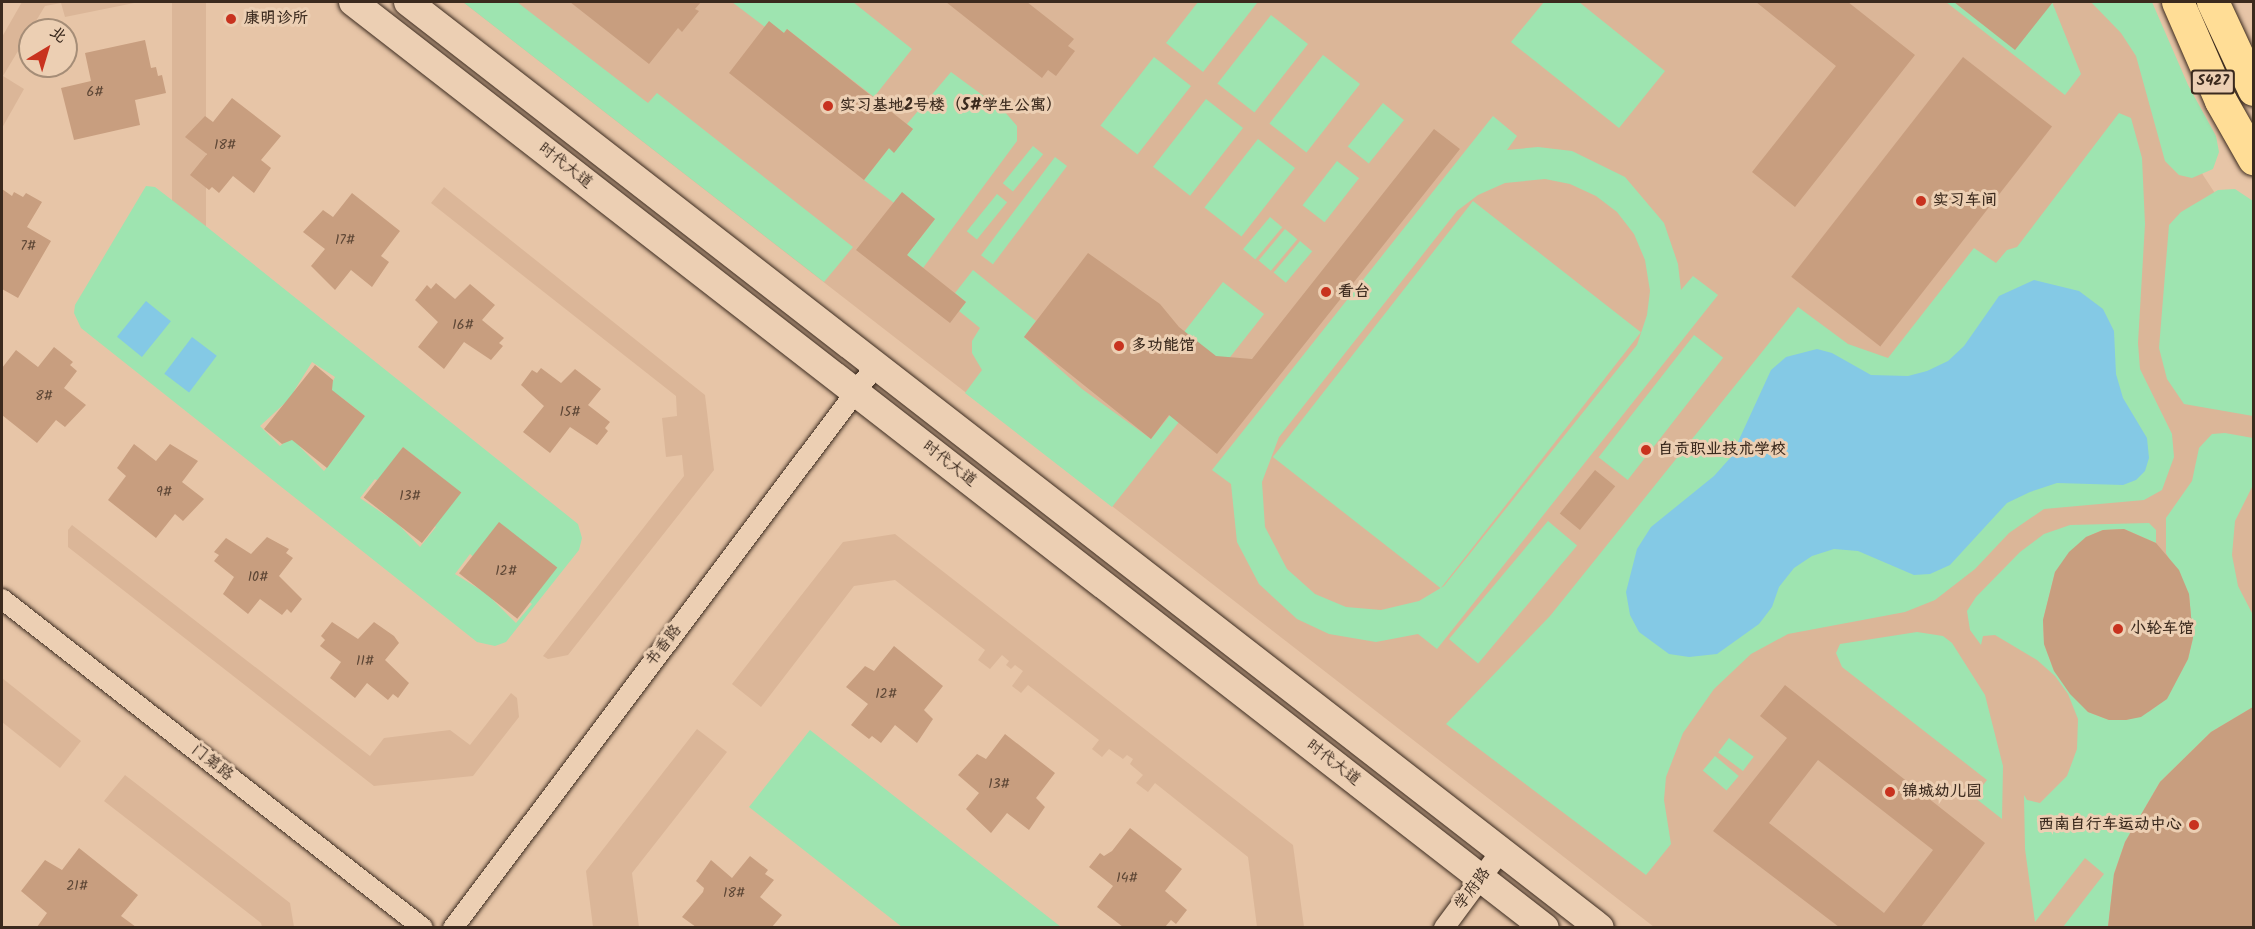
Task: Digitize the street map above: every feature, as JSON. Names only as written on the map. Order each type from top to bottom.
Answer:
[{"type":"main road","name":"时代大道","points":[[353,2],[1545,927]]},
{"type":"main road","name":"时代大道","points":[[408,2],[1600,927]]},
{"type":"main road","name":"S427","points":[[2178,2],[2221,101],[2253,159]]},
{"type":"main road","name":"S427","points":[[2213,2],[2253,90]]},
{"type":"street","name":"书香路","points":[[453,927],[876,365]]},
{"type":"street","name":"门第路","points":[[2,599],[423,927]]},
{"type":"street","name":"学府路","points":[[1444,927],[1502,851]]},
{"type":"shaded area","points":[[22,2],[139,2],[65,17],[61,3],[45,6],[38,18],[18,18],[18,51],[3,76],[24,89],[2,128],[2,37]]},
{"type":"shaded area","points":[[172,2],[206,2],[206,300],[172,300]]},
{"type":"shaded area","name":"自贡职业技术学校","points":[[463,2],[2122,2],[2203,175],[2253,251],[2253,927],[1654,927]]},
{"type":"shaded area","points":[[444,187],[705,395],[714,470],[568,655],[548,659],[543,656],[684,476],[682,455],[666,457],[662,418],[677,416],[676,396],[431,203]]},
{"type":"shaded area","points":[[72,525],[370,756],[384,738],[450,730],[470,745],[511,693],[517,698],[519,717],[473,776],[374,786],[68,547],[68,530]]},
{"type":"shaded area","points":[[895,534],[1293,845],[1304,927],[1257,927],[1248,857],[1155,783],[1148,792],[1136,783],[1143,775],[1130,764],[1133,759],[1127,755],[1123,759],[1109,749],[1102,757],[1092,749],[1099,740],[1028,685],[1021,693],[1012,686],[1023,671],[1015,665],[1011,669],[1006,665],[1009,661],[1002,655],[990,669],[978,660],[985,650],[895,580],[854,586],[761,707],[732,684],[843,542]]},
{"type":"shaded area","points":[[2,678],[81,741],[60,768],[2,722]]},
{"type":"shaded area","points":[[697,729],[727,752],[632,873],[639,927],[593,927],[586,871]]},
{"type":"shaded area","points":[[125,775],[290,903],[294,927],[262,927],[261,923],[104,801]]},
{"type":"green space","points":[[463,2],[517,2],[648,103],[657,93],[853,247],[824,282]]},
{"type":"green space","points":[[732,2],[853,2],[912,49],[874,97],[787,29],[784,33],[765,27]]},
{"type":"green space","points":[[1198,2],[1257,3],[1203,72],[1166,43]]},
{"type":"green space","points":[[1544,2],[1579,2],[1665,71],[1619,128],[1511,42]]},
{"type":"green space","points":[[1946,2],[1954,2],[2015,49],[2050,5],[2045,2],[2052,2],[2081,74],[2065,95]]},
{"type":"green space","points":[[2091,2],[2152,2],[2188,85],[2216,136],[2219,152],[2213,169],[2192,178],[2179,175],[2165,161],[2136,56],[2121,33]]},
{"type":"green space","points":[[1271,15],[1308,44],[1254,112],[1217,84]]},
{"type":"green space","points":[[1323,55],[1360,84],[1306,152],[1269,124]]},
{"type":"green space","points":[[1154,57],[1191,86],[1137,154],[1100,126]]},
{"type":"green space","points":[[951,72],[1004,111],[1017,126],[1017,141],[923,268],[907,255],[935,219],[902,193],[894,203],[864,180],[889,148],[894,152],[913,129],[907,124]]},
{"type":"green space","points":[[1206,99],[1243,128],[1190,196],[1153,167]]},
{"type":"green space","points":[[1383,103],[1404,120],[1369,164],[1348,147]]},
{"type":"green space","points":[[2119,113],[2131,118],[2142,158],[2145,224],[2138,343],[2140,369],[2172,434],[2174,457],[2162,490],[2144,500],[2044,509],[2009,533],[1975,569],[1935,600],[1905,612],[1788,634],[1751,654],[1714,689],[1683,733],[1666,777],[1664,800],[1671,844],[1646,875],[1446,724],[1550,616],[1798,307],[1848,344],[1888,358],[1974,248],[1996,263],[2007,250],[2017,247]]},
{"type":"green space","points":[[1493,116],[1517,136],[1507,150],[1538,147],[1572,151],[1625,177],[1664,223],[1678,264],[1681,290],[1693,276],[1718,295],[1437,649],[1418,634],[1376,642],[1329,634],[1297,619],[1259,584],[1237,542],[1231,484],[1212,470]],"holes":[[[1545,179],[1570,184],[1596,196],[1617,212],[1634,234],[1645,260],[1650,291],[1647,315],[1637,345],[1444,586],[1419,601],[1381,610],[1346,607],[1315,594],[1287,569],[1265,527],[1262,482],[1279,437],[1457,211],[1478,195],[1505,183]]]},
{"type":"green space","points":[[1258,139],[1295,168],[1241,236],[1204,208]]},
{"type":"green space","points":[[1033,146],[1043,154],[1013,191],[1003,183]]},
{"type":"green space","points":[[1055,157],[1067,166],[993,264],[981,255]]},
{"type":"green space","points":[[1337,161],[1359,178],[1325,222],[1303,205]]},
{"type":"green space","points":[[146,186],[155,187],[578,524],[582,538],[579,550],[506,642],[495,646],[477,642],[81,328],[74,313],[75,305]],"holes":[[[312,362],[335,377],[325,398],[341,397],[365,416],[336,448],[340,451],[324,471],[300,447],[298,432],[280,446],[260,426],[285,403],[295,410],[304,399],[294,391]],[[403,447],[428,467],[422,475],[436,473],[461,493],[431,523],[436,527],[420,547],[397,523],[360,498],[375,479],[381,483]],[[470,554],[532,604],[516,623],[492,599],[497,592],[484,592],[455,574]]]},
{"type":"green space","points":[[2235,189],[2253,201],[2253,416],[2184,404],[2167,379],[2159,348],[2169,225],[2181,212],[2218,190]]},
{"type":"green space","points":[[997,194],[1007,202],[977,239],[967,231]]},
{"type":"green space","points":[[1473,201],[1641,332],[1441,588],[1273,457]]},
{"type":"green space","points":[[1270,217],[1282,227],[1255,259],[1243,249]]},
{"type":"green space","points":[[1285,229],[1297,239],[1271,271],[1259,260]]},
{"type":"green space","points":[[1300,241],[1312,251],[1286,283],[1274,272]]},
{"type":"green space","points":[[973,270],[1036,321],[1024,337],[1082,389],[1151,439],[1216,357],[1184,332],[1223,282],[1264,314],[1112,507],[965,393],[982,370],[972,353],[972,341],[980,328],[959,311],[966,302],[955,293]]},
{"type":"green space","points":[[1694,335],[1723,358],[1628,480],[1599,457]]},
{"type":"green space","points":[[2225,433],[2253,438],[2253,485],[2235,521],[2232,555],[2238,586],[2253,615],[2253,707],[2211,732],[2160,782],[2125,842],[2114,874],[2108,927],[2063,927],[2104,874],[2085,858],[2035,922],[2025,849],[2024,795],[2027,800],[2040,803],[2067,776],[2077,749],[2078,719],[2068,694],[2055,676],[2037,660],[1995,635],[1983,636],[1981,645],[1970,630],[1967,611],[1976,597],[2020,552],[2044,534],[2070,525],[2149,523],[2156,530],[2156,543],[2124,529],[2103,530],[2086,537],[2055,572],[2043,620],[2044,644],[2054,671],[2088,712],[2109,720],[2126,720],[2150,711],[2167,698],[2188,659],[2193,638],[2189,594],[2166,553],[2166,518],[2192,481],[2199,448],[2212,434]]},
{"type":"green space","points":[[1548,521],[1577,545],[1478,663],[1449,639]]},
{"type":"green space","points":[[1917,632],[1943,636],[1952,643],[1985,695],[2003,766],[2002,819],[1974,797],[1987,780],[1842,667],[1836,653],[1840,644]]},
{"type":"green space","points":[[810,730],[1061,927],[902,927],[749,807]]},
{"type":"green space","points":[[1729,738],[1754,757],[1743,771],[1718,752]]},
{"type":"green space","points":[[1715,756],[1739,776],[1727,790],[1703,771]]},
{"type":"water","points":[[2034,280],[2079,291],[2103,309],[2114,331],[2116,374],[2123,398],[2147,438],[2149,458],[2145,471],[2136,480],[2123,485],[2057,483],[2030,492],[2007,503],[1950,565],[1930,574],[1914,575],[1858,551],[1834,549],[1812,556],[1794,568],[1779,587],[1772,607],[1759,624],[1717,654],[1689,657],[1669,654],[1639,632],[1630,615],[1626,592],[1637,549],[1651,527],[1714,476],[1731,457],[1771,370],[1786,357],[1817,349],[1832,353],[1871,375],[1908,376],[1927,371],[1948,361],[1964,346],[1999,296]]},
{"type":"water","points":[[146,301],[171,321],[142,357],[117,337]]},
{"type":"water","points":[[192,337],[217,356],[189,392],[164,374]]},
{"type":"building","points":[[570,2],[701,2],[695,9],[699,11],[682,32],[678,28],[649,64]]},
{"type":"building","points":[[946,2],[1027,2],[1074,39],[1068,46],[1075,51],[1056,76],[1048,70],[1042,78]]},
{"type":"building","points":[[1756,2],[1848,2],[1915,55],[1795,207],[1752,172],[1836,66]]},
{"type":"building","points":[[1954,2],[2053,2],[2015,50]]},
{"type":"building","name":"实习基地2号楼（5#学生公寓）","points":[[769,21],[784,33],[787,29],[913,129],[894,153],[889,148],[864,180],[729,73]]},
{"type":"building","points":[[145,40],[151,68],[156,67],[158,76],[162,75],[166,93],[135,100],[140,125],[74,140],[61,88],[91,81],[85,53]]},
{"type":"building","name":"实习车间","points":[[1963,57],[2052,127],[1880,346],[1791,277]]},
{"type":"building","points":[[232,98],[281,136],[261,160],[271,168],[254,193],[233,176],[219,193],[212,187],[209,190],[190,175],[207,154],[185,137],[205,116],[213,122]]},
{"type":"building","points":[[1434,129],[1460,149],[1217,454],[1169,415],[1151,439],[1024,337],[1088,253],[1160,304],[1179,327],[1216,356],[1252,359]]},
{"type":"building","points":[[2,189],[12,196],[14,192],[23,197],[26,193],[42,202],[27,227],[51,241],[18,298],[2,289]]},
{"type":"building","points":[[902,192],[935,219],[907,255],[966,302],[950,323],[856,250]]},
{"type":"building","points":[[352,193],[400,231],[381,256],[389,262],[372,287],[351,270],[335,290],[311,266],[325,249],[303,232],[323,210],[333,217]]},
{"type":"building","points":[[436,283],[455,299],[470,284],[495,305],[482,320],[504,338],[499,343],[503,346],[491,360],[464,342],[444,369],[418,347],[438,322],[415,300],[427,285],[431,289]]},
{"type":"building","points":[[54,347],[73,362],[70,365],[77,371],[64,388],[86,405],[65,427],[56,420],[37,443],[2,415],[2,368],[16,350],[38,367]]},
{"type":"building","points":[[315,365],[333,380],[332,390],[365,416],[327,468],[292,440],[282,444],[264,429]]},
{"type":"building","points":[[541,368],[561,383],[575,369],[601,389],[588,405],[610,422],[605,428],[608,431],[597,445],[570,427],[550,453],[523,432],[544,406],[521,385],[532,370],[537,373]]},
{"type":"building","points":[[134,444],[156,461],[170,444],[198,461],[182,482],[204,499],[183,521],[175,514],[156,538],[108,500],[126,476],[117,468]]},
{"type":"building","points":[[403,447],[461,493],[422,543],[364,497]]},
{"type":"building","points":[[1595,470],[1615,486],[1580,530],[1560,514]]},
{"type":"building","points":[[499,522],[557,568],[517,619],[459,573]]},
{"type":"building","name":"小轮车馆","points":[[2124,529],[2156,543],[2179,570],[2189,594],[2193,638],[2188,659],[2167,699],[2141,717],[2109,720],[2088,712],[2070,694],[2054,671],[2044,644],[2043,620],[2055,572],[2069,552],[2086,537],[2103,530]]},
{"type":"building","points":[[267,537],[289,549],[286,553],[293,558],[279,576],[302,599],[291,613],[287,609],[282,615],[260,599],[248,614],[223,594],[234,577],[214,561],[219,555],[214,552],[226,538],[251,554]]},
{"type":"building","points":[[332,622],[358,639],[374,622],[394,636],[399,643],[385,660],[409,683],[398,698],[393,694],[388,700],[367,683],[355,698],[330,678],[341,662],[320,646],[325,640],[321,636]]},
{"type":"building","points":[[894,646],[943,686],[924,710],[933,719],[917,743],[895,725],[881,743],[872,736],[869,739],[851,725],[868,704],[846,687],[865,666],[874,671]]},
{"type":"building","name":"锦城幼儿园","points":[[1785,685],[1985,843],[1921,927],[1839,927],[1713,831],[1787,738],[1760,716]],"holes":[[[1818,760],[1933,850],[1884,913],[1769,823]]]},
{"type":"building","name":"西南自行车运动中心","points":[[2253,707],[2253,927],[2108,927],[2114,874],[2125,842],[2160,782],[2211,732]]},
{"type":"building","points":[[1005,734],[1055,773],[1036,798],[1045,807],[1029,830],[1007,813],[991,833],[966,809],[979,793],[958,775],[977,754],[986,759]]},
{"type":"building","points":[[1130,828],[1182,869],[1165,891],[1187,910],[1176,924],[1171,920],[1165,927],[1123,927],[1097,907],[1113,886],[1089,867],[1100,853],[1104,856],[1112,851]]},
{"type":"building","points":[[79,848],[138,895],[121,916],[136,927],[37,927],[47,913],[21,891],[45,860],[62,870]]},
{"type":"building","points":[[750,856],[768,870],[765,874],[774,880],[760,897],[782,915],[772,927],[696,927],[682,917],[703,892],[704,888],[696,881],[711,860],[732,878]]},
{"type":"place","name":"康明诊所","points":[[231,19]]},
{"type":"place","name":"实习基地2号楼（5#学生公寓）","points":[[828,106]]},
{"type":"place","name":"实习车间","points":[[1921,201]]},
{"type":"place","name":"看台","points":[[1326,292]]},
{"type":"place","name":"多功能馆","points":[[1119,346]]},
{"type":"place","name":"自贡职业技术学校","points":[[1646,450]]},
{"type":"place","name":"小轮车馆","points":[[2118,629]]},
{"type":"place","name":"锦城幼儿园","points":[[1890,792]]},
{"type":"place","name":"西南自行车运动中心","points":[[2194,825]]}]
